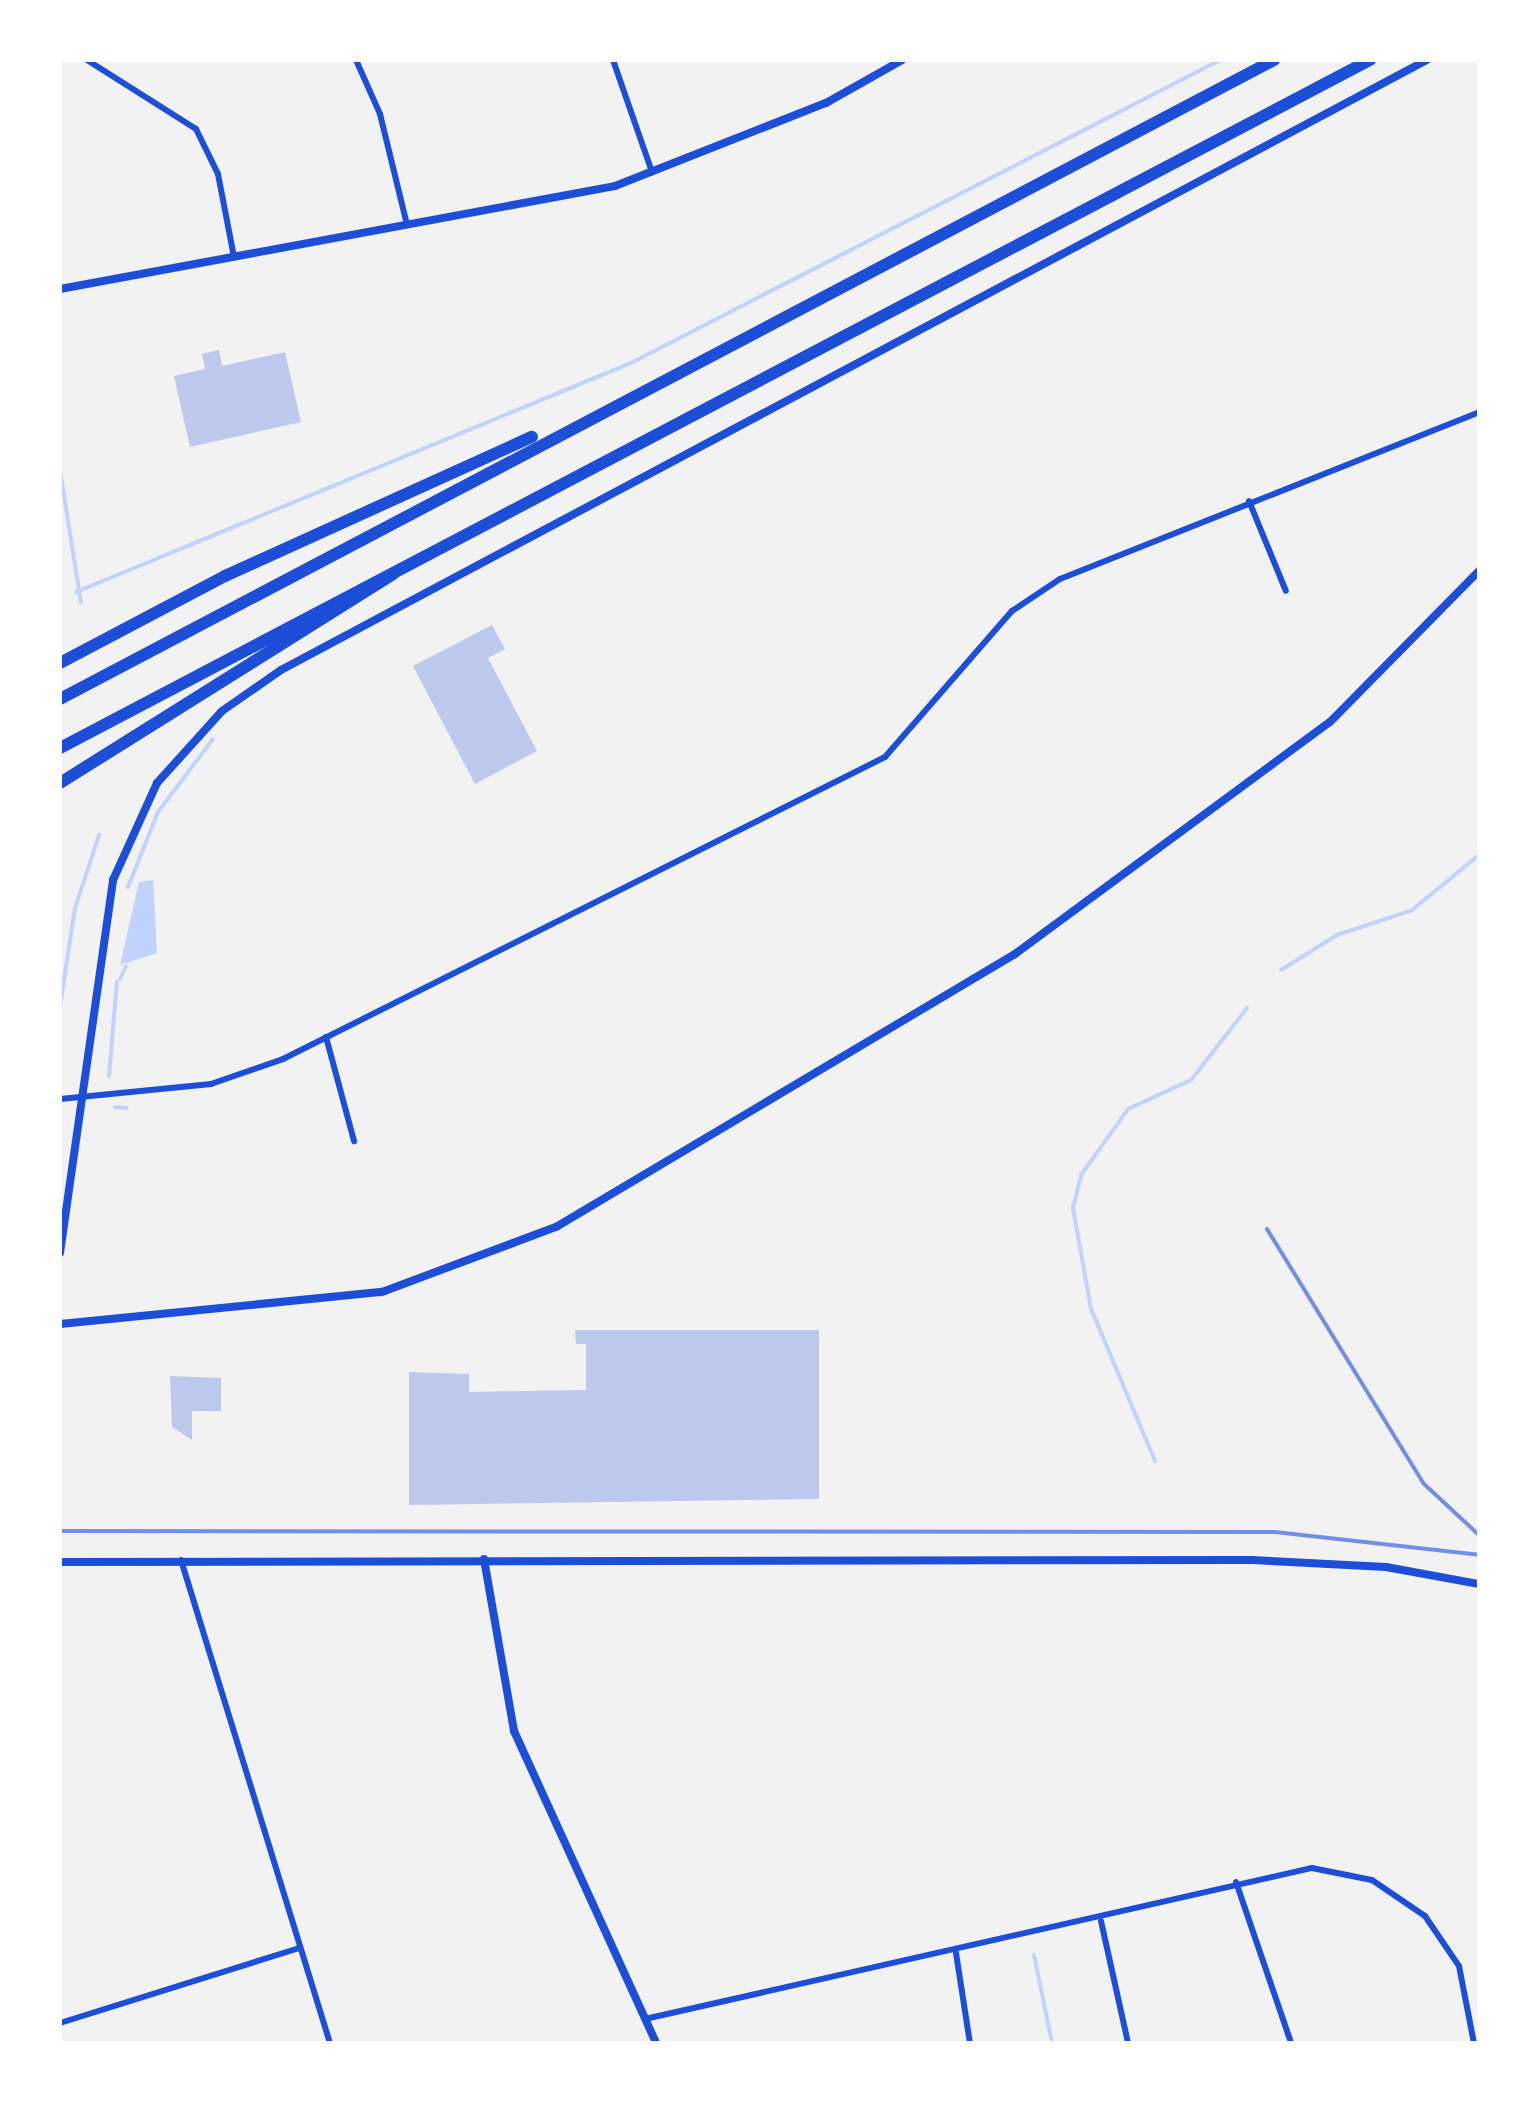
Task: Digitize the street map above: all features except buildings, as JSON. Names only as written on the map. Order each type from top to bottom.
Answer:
[{"type":"highway","points":[[60,700],[604,408],[1274,60]]},
{"type":"highway","points":[[60,748],[423,552],[1370,60]]},
{"type":"highway","points":[[60,663],[242,568],[604,408]]},
{"type":"highway","points":[[60,783],[423,552]]},
{"type":"street","points":[[88,60],[196,130],[218,174],[234,260]]},
{"type":"street","points":[[356,60],[380,114],[407,228]]},
{"type":"street","points":[[613,60],[652,174]]},
{"type":"street","points":[[60,289],[407,228],[652,174],[838,98],[902,60]]},
{"type":"street","points":[[60,1253],[104,921],[127,839],[169,766],[236,700],[1427,60]]},
{"type":"street","points":[[60,1099],[224,1081],[326,1037],[865,770],[907,741],[1034,594],[1248,502],[1479,412]]},
{"type":"street","points":[[1248,502],[1286,590]]},
{"type":"street","points":[[60,1324],[382,1292],[556,1227],[910,1023],[1039,937],[1330,722],[1479,571]]},
{"type":"street","points":[[326,1037],[354,1141]]},
{"type":"street","points":[[180,1559],[330,2043]]},
{"type":"street","points":[[484,1559],[514,1732],[656,2043]]},
{"type":"street","points":[[60,1562],[1252,1560],[1368,1565],[1479,1584]]},
{"type":"street","points":[[644,2020],[1102,1920],[1236,1882],[1312,1868],[1392,1890],[1449,1948],[1474,2043]]},
{"type":"street","points":[[1236,1882],[1291,2043]]},
{"type":"street","points":[[1102,1920],[1128,2043]]},
{"type":"street","points":[[60,2024],[299,1948]]},
{"type":"street","points":[[956,1952],[970,2043]]},
{"type":"water","points":[[153,880],[157,953],[120,965],[139,882]]},
{"type":"waterway","points":[[76,592],[631,363],[1220,60]]},
{"type":"waterway","points":[[60,470],[81,602]]},
{"type":"waterway","points":[[128,887],[158,812],[213,739]]},
{"type":"waterway","points":[[60,1006],[75,908],[99,835]]},
{"type":"waterway","points":[[1281,970],[1337,935],[1412,910],[1479,855]]},
{"type":"waterway","points":[[120,979],[126,966]]},
{"type":"waterway","points":[[109,1076],[117,981]]},
{"type":"waterway","points":[[1155,1461],[1091,1309],[1073,1208],[1081,1175],[1128,1109],[1191,1080],[1247,1008]]},
{"type":"waterway","points":[[115,1107],[127,1108]]},
{"type":"waterway","points":[[1034,1955],[1052,2043]]},
{"type":"railway","points":[[1267,1229],[1423,1483],[1479,1535]]},
{"type":"railway","points":[[60,1531],[1275,1532],[1479,1555]]}]
